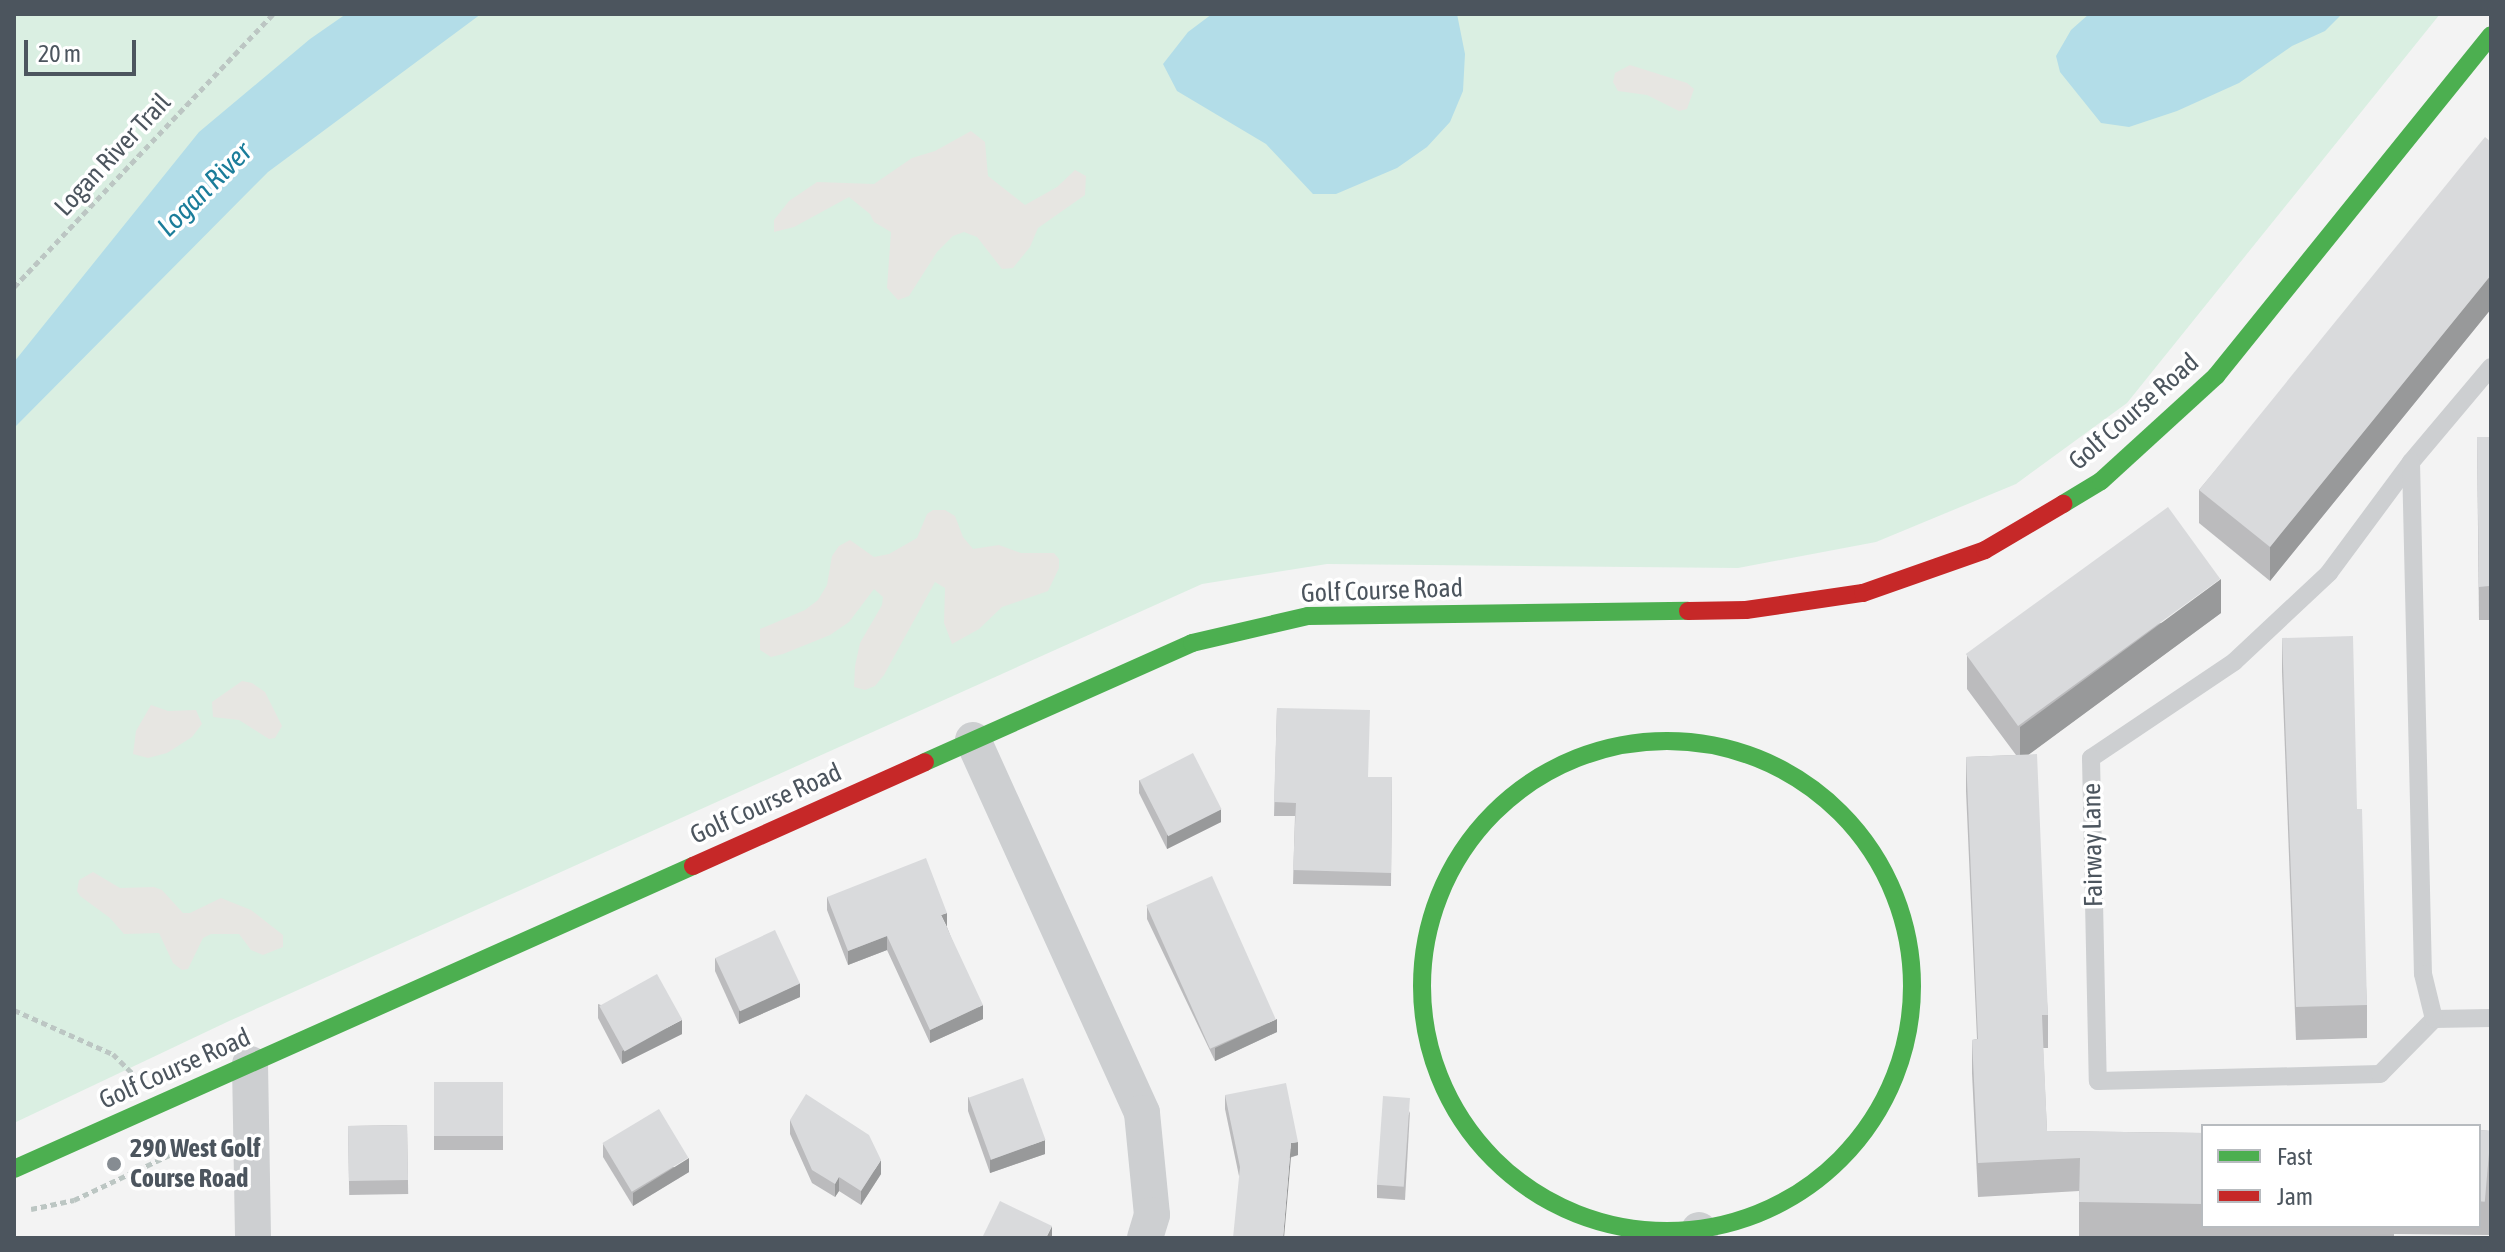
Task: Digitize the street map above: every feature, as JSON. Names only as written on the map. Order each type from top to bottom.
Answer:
[{"type":"street","name":"Golf Course Road","points":[[14,1169],[1192,643],[1308,616],[1746,610],[1863,593],[1985,550],[2101,481],[2216,376],[2473,69],[2491,35]]},
{"type":"street","points":[[973,740],[1142,1113],[1152,1215],[1145,1238]]},
{"type":"street","points":[[1664,740],[1744,752],[1810,785],[1863,835],[1898,900],[1913,972],[1907,1045],[1879,1113],[1832,1169],[1770,1209],[1700,1234],[1619,1227],[1543,1199],[1481,1149],[1438,1081],[1420,1003],[1427,924],[1460,850],[1505,801],[1515,791],[1585,753],[1664,740]]},
{"type":"street","points":[[250,1064],[253,1238]]},
{"type":"lane","name":"Fairway Lane","points":[[2434,1019],[2380,1074],[2098,1081],[2091,758],[2234,662],[2329,573],[2411,462],[2491,367]]},
{"type":"lane","points":[[2411,462],[2423,974],[2434,1019],[2491,1018]]},
{"type":"path","points":[[260,25],[264,14]]},
{"type":"path","name":"Logan River Trail","points":[[14,287],[273,14]]},
{"type":"path","points":[[14,1010],[113,1054],[132,1073]]},
{"type":"path","points":[[29,1210],[74,1200],[197,1142]]},
{"type":"green space","points":[[14,14],[2440,14],[2127,403],[2016,484],[1876,542],[1738,568],[1327,564],[1202,584],[227,1022],[14,1123]]},
{"type":"sand","points":[[1630,65],[1687,83],[1694,89],[1687,109],[1679,111],[1647,95],[1618,91],[1613,82],[1615,73]]},
{"type":"sand","points":[[971,131],[985,142],[988,176],[1025,205],[1057,187],[1075,170],[1086,176],[1085,195],[1038,228],[1030,247],[1013,268],[1002,269],[977,237],[964,232],[953,236],[937,252],[909,296],[898,300],[887,288],[891,232],[874,222],[870,214],[849,197],[794,227],[774,232],[774,220],[789,201],[817,182],[874,184],[912,158],[935,151]]},
{"type":"sand","points":[[933,510],[945,510],[955,516],[963,537],[973,549],[999,545],[1021,553],[1054,553],[1059,559],[1059,568],[1048,591],[1002,607],[979,629],[952,644],[944,623],[945,588],[935,582],[884,675],[875,686],[865,690],[854,687],[855,666],[860,643],[882,605],[883,597],[874,589],[849,622],[830,635],[771,657],[760,650],[760,629],[805,610],[818,600],[827,585],[832,556],[839,546],[850,540],[874,557],[889,554],[917,538],[927,514]]},
{"type":"sand","points":[[242,681],[252,683],[265,692],[282,726],[275,738],[269,739],[239,720],[213,717],[212,702]]},
{"type":"sand","points":[[151,705],[168,711],[196,710],[202,724],[192,737],[167,753],[148,758],[133,754],[136,731]]},
{"type":"sand","points":[[93,872],[120,888],[154,887],[162,890],[183,913],[190,913],[221,898],[251,910],[283,935],[283,947],[263,955],[251,950],[239,934],[211,934],[203,938],[188,969],[182,970],[173,963],[159,933],[124,934],[110,918],[80,896],[77,891],[79,880]]},
{"type":"water","name":"Logan River","points":[[346,14],[481,14],[268,172],[14,428],[14,362],[199,132],[310,39]]},
{"type":"water","points":[[1212,14],[1457,14],[1465,54],[1463,91],[1450,122],[1427,147],[1397,168],[1336,194],[1313,194],[1266,144],[1177,91],[1163,64],[1188,32]]},
{"type":"water","points":[[2089,14],[2342,14],[2325,31],[2292,46],[2239,83],[2177,111],[2129,127],[2101,123],[2060,72],[2056,56],[2071,30]]},
{"type":"building","points":[[2485,137],[2491,142],[2491,275],[2270,547],[2199,490]]},
{"type":"building","points":[[2477,437],[2491,437],[2491,784],[2489,586],[2479,587]]},
{"type":"building","points":[[2168,507],[2220,579],[2018,726],[1966,654]]},
{"type":"building","points":[[2353,636],[2357,809],[2362,809],[2367,1005],[2296,1007],[2282,638]]},
{"type":"building","points":[[1277,708],[1370,710],[1368,777],[1392,777],[1391,873],[1293,870],[1296,803],[1274,802]]},
{"type":"building","points":[[1193,753],[1222,809],[1168,836],[1140,780]]},
{"type":"building","points":[[2037,754],[2048,1015],[2042,1015],[2047,1131],[2201,1133],[2201,1204],[2079,1202],[2080,1158],[1978,1163],[1972,1040],[1978,1039],[1966,757]]},
{"type":"building","points":[[926,858],[947,913],[941,915],[983,1005],[930,1030],[887,936],[848,951],[827,897]]},
{"type":"building","points":[[1212,876],[1276,1019],[1210,1049],[1146,905]]},
{"type":"building","points":[[775,930],[800,983],[740,1011],[715,958]]},
{"type":"building","points":[[657,974],[682,1019],[624,1051],[599,1006]]},
{"type":"building","points":[[1023,1078],[1046,1140],[991,1160],[968,1098]]},
{"type":"building","points":[[434,1082],[503,1082],[503,1136],[434,1136]]},
{"type":"building","points":[[1286,1083],[1298,1142],[1291,1143],[1283,1238],[1233,1238],[1240,1167],[1225,1095]]},
{"type":"building","points":[[806,1094],[869,1135],[881,1160],[861,1191],[839,1177],[835,1184],[812,1170],[790,1120]]},
{"type":"building","points":[[1383,1096],[1410,1098],[1404,1187],[1377,1185]]},
{"type":"building","points":[[659,1109],[688,1158],[632,1192],[602,1143]]},
{"type":"building","points":[[407,1125],[408,1180],[349,1181],[348,1126]]},
{"type":"building","points":[[2481,1130],[2491,1131],[2485,1202],[2481,1201]]},
{"type":"building","points":[[1000,1201],[1052,1226],[1046,1238],[982,1238]]},
{"type":"traffic: fast","points":[[2063,504],[2101,481],[2216,376],[2491,35]]},
{"type":"traffic: fast","points":[[925,762],[1192,643],[1308,616],[1688,611]]},
{"type":"traffic: fast","points":[[1667,741],[1715,746],[1761,760],[1803,782],[1840,813],[1871,850],[1893,892],[1907,938],[1912,986],[1907,1034],[1893,1080],[1871,1122],[1840,1159],[1803,1190],[1761,1212],[1715,1226],[1667,1231],[1619,1226],[1573,1212],[1531,1190],[1494,1159],[1463,1122],[1441,1080],[1427,1034],[1422,986],[1427,938],[1441,892],[1463,850],[1494,813],[1531,782],[1573,760],[1619,746],[1667,741]]},
{"type":"traffic: fast","points":[[14,1169],[693,866]]},
{"type":"traffic: jam","points":[[1688,611],[1746,610],[1863,593],[1985,550],[2063,504]]},
{"type":"traffic: jam","points":[[693,866],[925,762]]},
{"type":"place","name":"290 West Golf Course Road","points":[[114,1164]]}]
